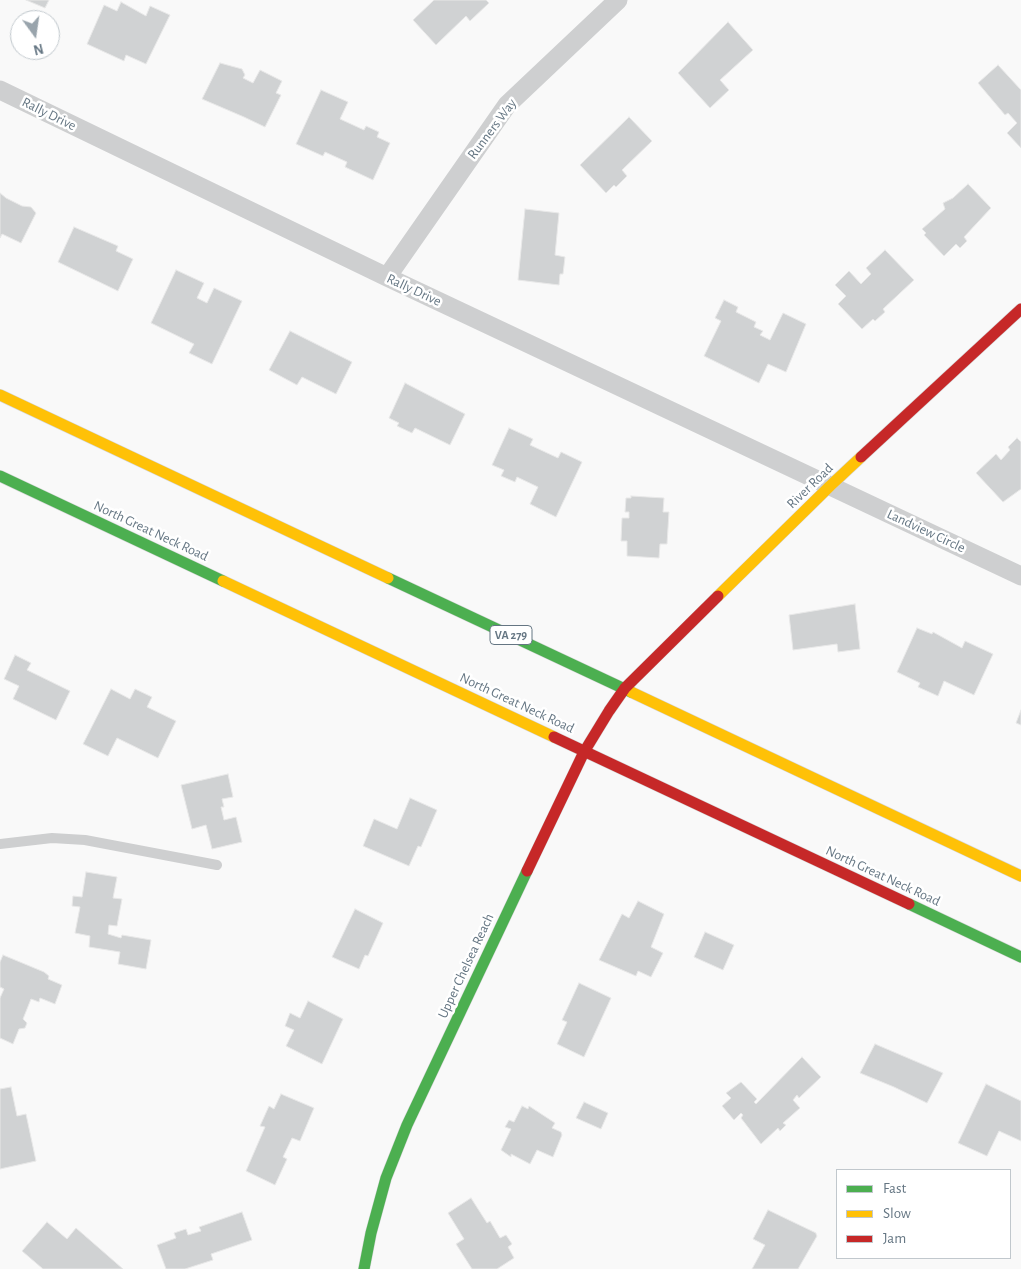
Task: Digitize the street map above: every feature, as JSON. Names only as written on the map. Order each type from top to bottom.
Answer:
[{"type":"main road","name":"River Road","points":[[625,688],[830,486],[1021,309]]},
{"type":"main road","name":"VA 279","points":[[0,395],[1021,876]]},
{"type":"main road","name":"North Great Neck Road","points":[[0,476],[1021,957]]},
{"type":"main road","name":"Upper Chelsea Reach","points":[[364,1269],[371,1233],[386,1178],[407,1126],[584,752],[625,688]]},
{"type":"street","name":"Runners Way","points":[[387,278],[507,105],[618,0]]},
{"type":"street","name":"Rally Drive","points":[[0,90],[387,278],[830,486]]},
{"type":"street","name":"Landview Circle","points":[[830,486],[1021,576]]},
{"type":"lane","points":[[0,844],[52,838],[85,840],[217,865]]},
{"type":"building","points":[[26,0],[49,0],[45,8]]},
{"type":"building","points":[[434,0],[486,0],[489,3],[470,21],[466,16],[436,45],[413,20]]},
{"type":"building","points":[[121,2],[146,16],[150,6],[170,15],[146,64],[126,55],[124,61],[87,44],[104,5],[117,11]]},
{"type":"building","points":[[728,22],[753,50],[720,80],[729,90],[710,108],[678,73]]},
{"type":"building","points":[[220,63],[242,69],[245,75],[243,78],[253,83],[260,70],[282,81],[276,93],[281,95],[265,127],[202,99]]},
{"type":"building","points":[[998,65],[1021,90],[1021,148],[1007,133],[1017,123],[1008,113],[1005,115],[978,83]]},
{"type":"building","points":[[321,90],[348,102],[340,119],[364,130],[366,126],[379,132],[377,137],[390,143],[373,180],[345,167],[347,162],[325,152],[323,156],[296,144]]},
{"type":"building","points":[[629,117],[652,141],[622,170],[627,176],[616,187],[614,185],[606,193],[580,165]]},
{"type":"building","points":[[968,184],[991,208],[964,237],[967,241],[960,248],[956,244],[944,256],[924,235],[926,233],[922,229],[945,209],[943,203],[953,198]]},
{"type":"building","points":[[0,193],[22,206],[31,207],[36,213],[21,243],[2,234],[0,238]]},
{"type":"building","points":[[525,209],[559,213],[555,255],[565,257],[563,274],[560,274],[559,285],[518,280]]},
{"type":"building","points":[[74,227],[118,246],[116,251],[133,259],[118,291],[58,262]]},
{"type":"building","points":[[885,250],[914,280],[883,309],[885,312],[875,321],[873,319],[862,329],[838,304],[846,296],[835,285],[849,271],[861,284],[871,274],[866,268]]},
{"type":"building","points":[[176,270],[204,283],[197,298],[207,303],[214,288],[242,301],[212,364],[189,353],[194,344],[151,323]]},
{"type":"building","points":[[724,300],[738,307],[736,312],[756,322],[754,327],[763,331],[760,335],[770,340],[783,313],[806,324],[786,372],[768,364],[759,383],[704,356],[721,321],[715,318]]},
{"type":"building","points":[[290,331],[352,362],[336,394],[302,377],[297,385],[269,370]]},
{"type":"building","points":[[405,383],[465,414],[450,445],[415,428],[412,433],[397,426],[399,423],[389,418]]},
{"type":"building","points":[[509,428],[533,439],[530,445],[558,458],[561,452],[582,462],[556,517],[530,504],[538,487],[517,477],[515,482],[501,476],[504,470],[492,465]]},
{"type":"building","points":[[1017,438],[1021,442],[1021,489],[1003,502],[976,473],[996,454],[1001,460],[1010,450],[1008,447]]},
{"type":"building","points":[[631,496],[664,498],[663,512],[669,512],[667,544],[660,544],[659,558],[627,556],[627,541],[621,541],[622,518],[629,518],[629,512],[625,512],[626,498],[631,498]]},
{"type":"building","points":[[855,604],[860,649],[838,652],[837,644],[793,650],[789,615]]},
{"type":"building","points":[[917,628],[932,634],[933,632],[962,648],[965,641],[993,654],[974,695],[944,681],[938,696],[918,687],[920,683],[897,672]]},
{"type":"building","points":[[15,655],[31,663],[27,670],[70,691],[56,720],[13,699],[19,686],[4,679]]},
{"type":"building","points":[[111,689],[130,699],[135,689],[152,697],[147,707],[176,721],[158,758],[117,738],[108,756],[83,744]]},
{"type":"building","points":[[1021,710],[1021,725],[1016,723]]},
{"type":"building","points":[[228,774],[233,797],[222,799],[224,807],[221,807],[224,820],[236,817],[242,842],[212,849],[206,825],[192,829],[181,785]]},
{"type":"building","points":[[410,798],[437,810],[421,847],[418,846],[409,866],[363,846],[374,819],[397,829]]},
{"type":"building","points":[[86,872],[117,877],[113,898],[122,899],[117,926],[109,925],[108,934],[121,938],[122,935],[151,940],[146,969],[118,964],[120,952],[89,947],[90,936],[75,933],[80,907],[72,906],[73,896],[82,897]]},
{"type":"building","points":[[638,901],[664,914],[651,947],[663,953],[651,977],[638,971],[636,976],[599,960],[622,914],[629,918]]},
{"type":"building","points":[[355,909],[383,923],[368,956],[365,955],[359,969],[332,957]]},
{"type":"building","points":[[705,932],[734,945],[723,970],[694,957]]},
{"type":"building","points":[[3,955],[44,972],[49,976],[48,979],[62,985],[55,1004],[40,998],[39,1002],[31,999],[23,1019],[27,1023],[25,1028],[19,1029],[13,1044],[0,1038],[0,998],[4,989],[0,987],[0,962]]},
{"type":"building","points":[[579,983],[611,998],[584,1057],[557,1044],[567,1022],[562,1020]]},
{"type":"building","points":[[308,1001],[343,1019],[322,1064],[286,1046],[294,1030],[285,1026],[290,1013],[300,1018]]},
{"type":"building","points":[[875,1044],[943,1073],[927,1103],[860,1073]]},
{"type":"building","points":[[802,1057],[821,1077],[799,1098],[797,1095],[793,1100],[800,1108],[783,1123],[786,1125],[780,1131],[778,1128],[761,1144],[741,1118],[743,1115],[741,1113],[734,1120],[722,1106],[731,1098],[726,1093],[741,1082],[757,1099],[754,1102],[756,1104]]},
{"type":"building","points":[[986,1084],[1021,1101],[1021,1141],[999,1131],[987,1156],[958,1143]]},
{"type":"building","points":[[11,1087],[17,1116],[26,1114],[36,1161],[0,1169],[0,1089]]},
{"type":"building","points":[[281,1094],[314,1108],[300,1141],[292,1138],[283,1157],[287,1159],[275,1185],[246,1171],[265,1127],[260,1126],[269,1106],[274,1109]]},
{"type":"building","points":[[584,1102],[608,1113],[601,1129],[576,1118]]},
{"type":"building","points":[[522,1106],[528,1109],[529,1106],[555,1123],[552,1128],[561,1132],[562,1135],[553,1157],[537,1150],[530,1164],[511,1154],[511,1157],[501,1150],[511,1129],[505,1127],[509,1120],[514,1122]]},
{"type":"building","points":[[471,1198],[487,1223],[490,1221],[500,1238],[506,1235],[512,1244],[508,1247],[514,1258],[497,1269],[472,1269],[456,1244],[464,1239],[448,1213]]},
{"type":"building","points":[[768,1210],[816,1233],[817,1236],[798,1269],[752,1269],[765,1245],[753,1239]]},
{"type":"building","points":[[242,1212],[252,1240],[211,1254],[213,1260],[185,1269],[166,1269],[157,1245],[176,1238],[174,1233],[186,1229],[188,1235],[201,1231],[199,1227]]},
{"type":"building","points":[[47,1222],[67,1239],[76,1228],[123,1269],[43,1269],[22,1251]]},
{"type":"traffic: fast","points":[[0,476],[223,581]]},
{"type":"traffic: fast","points":[[388,578],[631,692]]},
{"type":"traffic: fast","points":[[364,1269],[371,1233],[386,1178],[407,1125],[527,871]]},
{"type":"traffic: fast","points":[[909,904],[1021,957]]},
{"type":"traffic: slow","points":[[0,395],[388,578]]},
{"type":"traffic: slow","points":[[718,596],[861,457]]},
{"type":"traffic: slow","points":[[223,581],[554,737]]},
{"type":"traffic: slow","points":[[631,692],[1021,876]]},
{"type":"traffic: jam","points":[[861,457],[1021,309]]},
{"type":"traffic: jam","points":[[527,871],[584,752],[609,711],[625,688],[718,596]]},
{"type":"traffic: jam","points":[[554,737],[909,904]]}]
